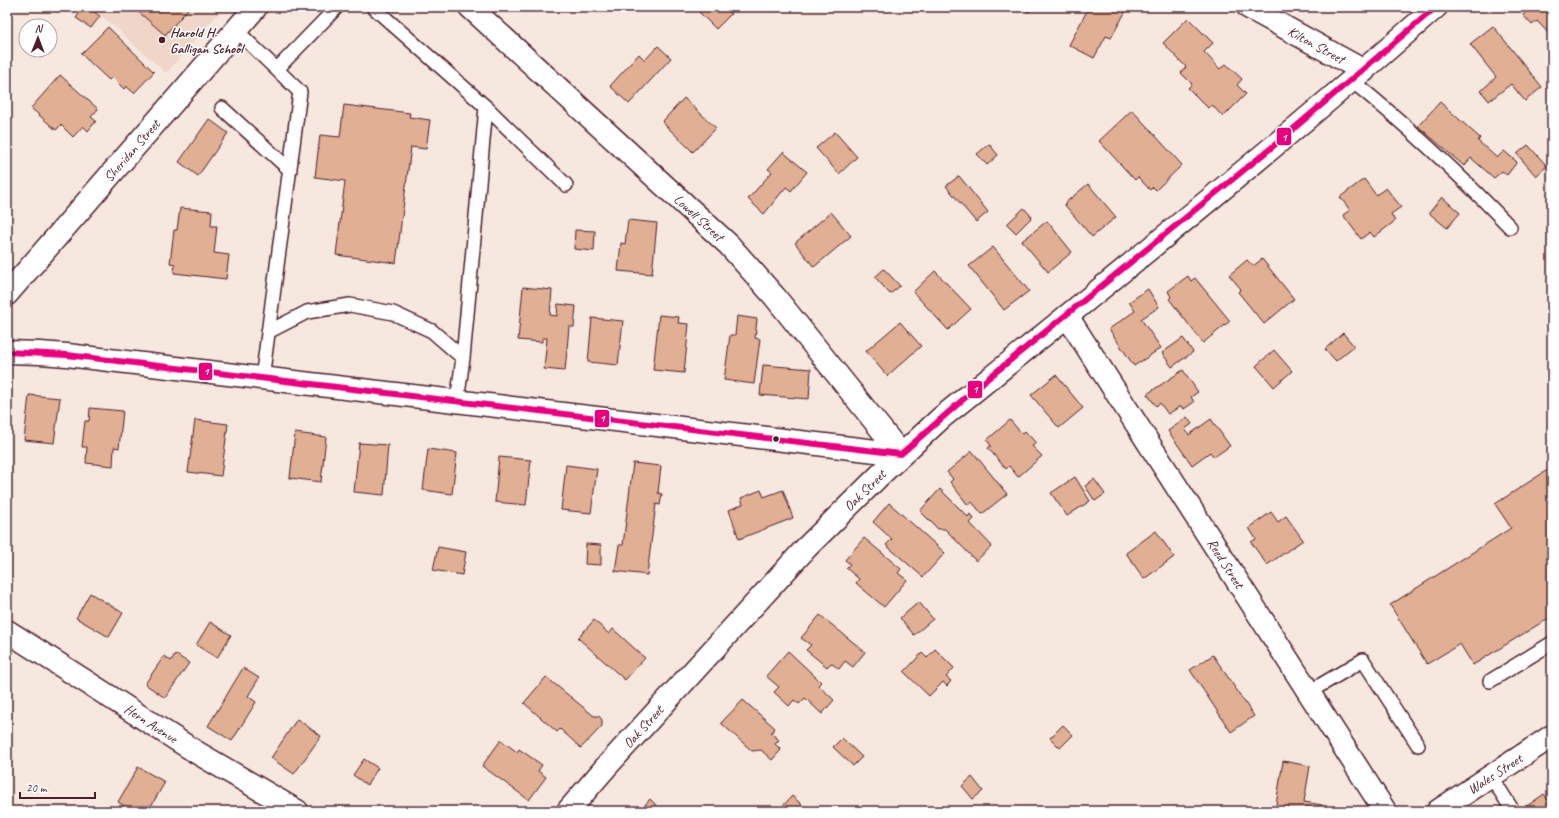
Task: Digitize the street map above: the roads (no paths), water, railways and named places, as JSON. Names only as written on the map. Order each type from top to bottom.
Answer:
[{"type":"street","name":"Sheridan Street","points":[[7,294],[256,7]]},
{"type":"street","name":"Lowell Street","points":[[470,7],[728,245],[775,297],[901,454]]},
{"type":"street","name":"Kilton Street","points":[[1248,7],[1358,76]]},
{"type":"street","name":"Oak Street","points":[[568,811],[606,767],[806,548],[901,454],[941,418],[1358,76],[1436,7]]},
{"type":"street","name":"Reed Street","points":[[1067,316],[1385,811]]},
{"type":"street","points":[[7,352],[67,355],[901,454]]},
{"type":"street","name":"Hern Avenue","points":[[7,631],[196,752],[297,811]]},
{"type":"street","name":"Wales Street","points":[[1438,811],[1552,736]]},
{"type":"lane","points":[[278,69],[337,7]]},
{"type":"lane","points":[[373,7],[486,107],[566,186]]},
{"type":"lane","points":[[236,30],[278,69],[300,92],[262,379]]},
{"type":"lane","points":[[1358,76],[1394,115],[1464,179],[1510,227]]},
{"type":"lane","points":[[457,402],[463,358],[486,107]]},
{"type":"lane","points":[[222,108],[290,170]]},
{"type":"lane","points":[[268,332],[307,312],[350,305],[393,312],[432,331],[463,358]]},
{"type":"lane","points":[[1490,681],[1552,643]]},
{"type":"lane","points":[[1309,692],[1363,660],[1418,745]]},
{"type":"lane","points":[[1491,776],[1514,811]]},
{"type":"place","name":"Harold H. Galligan School","points":[[162,40]]}]
